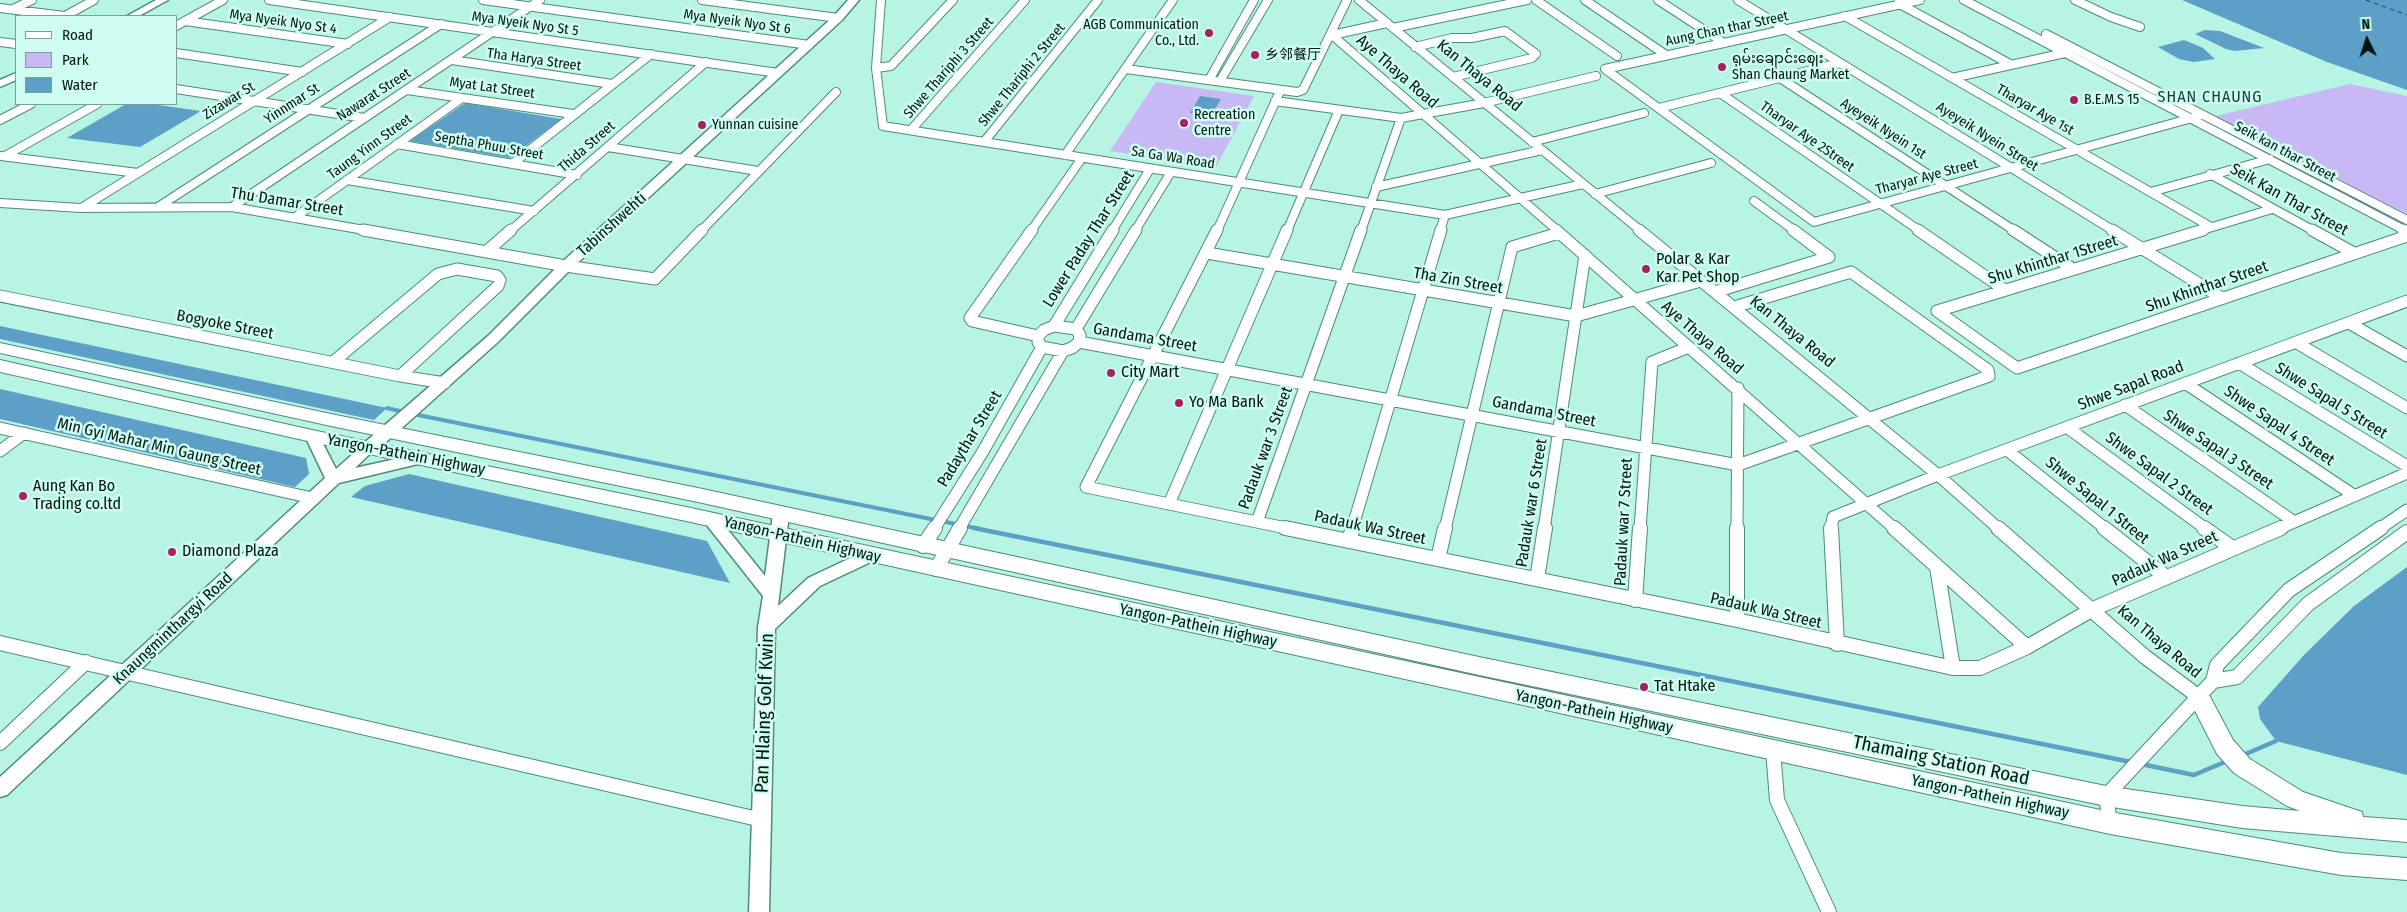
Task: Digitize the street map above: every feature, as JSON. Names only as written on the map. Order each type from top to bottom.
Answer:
[{"type":"main road","name":"Tabinshwehti","points":[[368,448],[445,383],[566,266],[809,45],[854,0]]},
{"type":"main road","name":"Yangon-Pathein Highway","points":[[0,348],[387,432],[698,495],[923,546],[942,560]]},
{"type":"main road","name":"Yangon-Pathein Highway","points":[[0,366],[312,436],[710,519],[871,555],[942,560],[1773,750],[2110,823],[2341,864],[2405,869]]},
{"type":"main road","name":"Thamaing Station Road","points":[[942,560],[1470,664],[2106,796],[2242,817],[2407,831]]},
{"type":"main road","points":[[2206,689],[2225,747],[2242,766],[2295,799],[2380,830]]},
{"type":"street","points":[[12,10],[32,0]]},
{"type":"street","points":[[66,15],[94,0]]},
{"type":"street","points":[[134,15],[163,0]]},
{"type":"street","points":[[178,25],[223,0]]},
{"type":"street","name":"Mya Nyeik Nyo St 5","points":[[269,0],[778,73]]},
{"type":"street","name":"Mya Nyeik Nyo St 6","points":[[484,0],[809,45]]},
{"type":"street","name":"Nawarat Street","points":[[232,207],[540,0]]},
{"type":"street","points":[[702,0],[838,18]]},
{"type":"street","name":"Sa Ga Wa Road","points":[[881,0],[876,68],[883,126],[1445,215],[1583,184]]},
{"type":"street","points":[[876,68],[891,66],[953,0]]},
{"type":"street","name":"Shwe Thariphi 3 Street","points":[[911,130],[1025,0]]},
{"type":"street","name":"Shwe Thariphi 2 Street","points":[[984,142],[1098,0]]},
{"type":"street","points":[[1065,155],[1173,0]]},
{"type":"street","points":[[1209,80],[1254,0]]},
{"type":"street","points":[[1220,82],[1268,0]]},
{"type":"street","points":[[1126,69],[1280,91],[1302,90],[1332,35],[1347,0]]},
{"type":"street","name":"Kan Thaya Road","points":[[1359,0],[1938,474],[2144,656],[2206,689]]},
{"type":"street","points":[[1332,35],[1527,0]]},
{"type":"street","points":[[1536,0],[1617,56]]},
{"type":"street","points":[[1585,0],[1666,55]]},
{"type":"street","points":[[1658,0],[1724,42]]},
{"type":"street","name":"Ayeyeik Nyein Street","points":[[1741,0],[2222,298]]},
{"type":"street","points":[[1893,0],[2010,64]]},
{"type":"street","name":"Aung Chan thar Street","points":[[1659,108],[1605,69],[1920,0]]},
{"type":"street","name":"Seik kan thar Street","points":[[1964,0],[2407,232]]},
{"type":"street","name":"Seik kan thar Street","points":[[1979,0],[2407,220]]},
{"type":"street","points":[[2075,0],[2111,18],[2140,27]]},
{"type":"street","points":[[0,8],[55,15]]},
{"type":"street","name":"Tharyar Aye 1st","points":[[1845,16],[2211,227]]},
{"type":"street","name":"Zizawar St","points":[[81,208],[390,17]]},
{"type":"street","name":"Mya Nyeik Nyo St 4","points":[[185,21],[348,44]]},
{"type":"street","name":"Yinnmar St","points":[[158,207],[441,24]]},
{"type":"street","points":[[1415,47],[1452,38],[1472,38],[1505,31],[1536,54],[1532,58],[1453,77]]},
{"type":"street","name":"Aye Thaya Road","points":[[1332,35],[1738,388],[2027,647]]},
{"type":"street","points":[[0,42],[15,44]]},
{"type":"street","points":[[178,53],[302,72]]},
{"type":"street","points":[[1952,78],[2065,53]]},
{"type":"street","points":[[512,164],[651,54]]},
{"type":"street","name":"Tha Harya Street","points":[[452,60],[612,84]]},
{"type":"street","name":"Thida Street","points":[[486,252],[706,62]]},
{"type":"street","points":[[1659,108],[1840,63]]},
{"type":"street","points":[[1275,101],[1401,118],[1484,103],[1596,76]]},
{"type":"street","name":"Ayeyeik Nyein 1st","points":[[1780,78],[2073,269]]},
{"type":"street","points":[[178,89],[364,118]]},
{"type":"street","name":"Myat Lat Street","points":[[408,90],[574,114]]},
{"type":"street","points":[[1155,356],[1207,254],[1280,91]]},
{"type":"street","points":[[608,147],[758,171],[836,92]]},
{"type":"street","name":"Tharyar Aye 2Street","points":[[1720,93],[2005,290]]},
{"type":"street","name":"Taung Yinn Street","points":[[294,218],[462,98]]},
{"type":"street","points":[[0,120],[29,105]]},
{"type":"street","points":[[2,156],[95,105]]},
{"type":"street","name":"Tharyar Aye Street","points":[[1659,108],[1814,222],[2077,150]]},
{"type":"street","points":[[1168,504],[1339,110]]},
{"type":"street","points":[[1532,142],[1644,113]]},
{"type":"street","points":[[2077,150],[2203,115]]},
{"type":"street","points":[[1306,384],[1401,118]]},
{"type":"street","name":"Septha Phuu Street","points":[[397,144],[576,174]]},
{"type":"street","points":[[1376,187],[1542,150]]},
{"type":"street","points":[[2,156],[138,173]]},
{"type":"street","points":[[1040,342],[1044,330],[1054,326],[1076,329],[1080,335],[1079,342],[1072,348],[1063,351],[972,321],[970,318],[1082,158]]},
{"type":"street","points":[[2150,192],[2270,159]]},
{"type":"street","points":[[1595,194],[1711,163]]},
{"type":"street","name":"Lower Paday Thar Street","points":[[1054,326],[1150,169]]},
{"type":"street","name":"Thu Damar Street","points":[[0,202],[81,208],[232,207],[566,266],[655,278],[758,171]]},
{"type":"street","name":"Lower Paday Thar Street","points":[[1076,329],[1170,172]]},
{"type":"street","name":"Seik Kan Thar Street","points":[[2210,174],[2354,253]]},
{"type":"street","points":[[347,180],[534,211]]},
{"type":"street","points":[[1716,292],[1829,257],[1754,201]]},
{"type":"street","name":"Shu Khinthar 1Street","points":[[2017,368],[1937,310],[2272,209]]},
{"type":"street","points":[[1348,540],[1445,215]]},
{"type":"street","points":[[1438,559],[1512,247],[1559,234]]},
{"type":"street","name":"Shu Khinthar Street","points":[[2017,368],[2407,236]]},
{"type":"street","name":"Tha Zin Street","points":[[1207,254],[1576,316],[1636,301],[1701,281]]},
{"type":"street","name":"Padauk war 6 Street","points":[[1536,579],[1585,255]]},
{"type":"street","points":[[333,362],[438,274],[457,269],[497,276],[500,280],[498,286],[400,376]]},
{"type":"street","name":"Gandama Street","points":[[1079,342],[1738,465],[1989,376],[1990,373],[1851,272],[1734,308]]},
{"type":"street","name":"Bogyoke Street","points":[[0,296],[400,376],[445,383]]},
{"type":"street","name":"Shwe Sapal Road","points":[[1837,644],[1831,520],[1867,502],[1938,474],[2405,304]]},
{"type":"street","points":[[2349,323],[2407,356]]},
{"type":"street","name":"Padaythar Street","points":[[923,546],[982,453],[1040,342]]},
{"type":"street","points":[[2297,343],[2407,408]]},
{"type":"street","name":"Padauk war 7 Street","points":[[1635,600],[1644,447],[1652,362],[1689,347]]},
{"type":"street","points":[[942,560],[1063,351]]},
{"type":"street","name":"Padauk Wa Street","points":[[1155,356],[1086,487],[1737,620],[1837,644],[1952,668],[1980,668],[2027,647],[2093,609],[2231,547],[2407,473]]},
{"type":"street","name":"Shwe Sapal 5 Street","points":[[2239,363],[2407,466]]},
{"type":"street","name":"Shwe Sapal 4 Street","points":[[2185,383],[2355,496]]},
{"type":"street","name":"Padauk war 3 Street","points":[[1257,522],[1306,384]]},
{"type":"street","points":[[1737,620],[1738,388]]},
{"type":"street","name":"Shwe Sapal 3 Street","points":[[2125,405],[2293,521]]},
{"type":"street","name":"Min Gyi Mahar Min Gaung Street","points":[[0,428],[312,498]]},
{"type":"street","name":"Shwe Sapal 2 Street","points":[[2068,428],[2231,547]]},
{"type":"street","points":[[0,451],[24,433]]},
{"type":"street","points":[[312,436],[333,478],[422,458]]},
{"type":"street","name":"Knaungminthargyi Road","points":[[0,790],[333,478],[368,448]]},
{"type":"street","name":"Shwe Sapal 1 Street","points":[[2006,450],[2166,577]]},
{"type":"street","points":[[2110,823],[2106,796],[2206,689],[2217,665],[2289,590],[2407,510]]},
{"type":"street","name":"Pan Hlaing Golf Kwin","points":[[759,912],[767,627],[781,514]]},
{"type":"street","points":[[710,519],[772,596]]},
{"type":"street","points":[[2206,689],[2237,677],[2308,604],[2407,532]]},
{"type":"street","points":[[767,627],[814,582],[871,555]]},
{"type":"street","points":[[1937,567],[1952,668]]},
{"type":"street","points":[[0,643],[762,820]]},
{"type":"street","points":[[0,743],[86,662]]},
{"type":"street","points":[[1773,750],[1777,800],[1829,912]]},
{"type":"green space","name":"Recreation Centre","points":[[1156,82],[1254,96],[1216,167],[1110,151]]},
{"type":"green space","points":[[2350,84],[2407,96],[2407,214],[2212,117]]},
{"type":"water","points":[[2182,0],[2407,0],[2407,90],[2327,62]]},
{"type":"water","points":[[2205,30],[2220,31],[2264,48],[2235,51],[2226,49],[2195,34]]},
{"type":"water","points":[[2184,40],[2203,48],[2215,59],[2194,62],[2179,59],[2158,47]]},
{"type":"water","points":[[1200,96],[1221,99],[1211,116],[1190,113]]},
{"type":"water","points":[[465,103],[561,119],[510,158],[410,141]]},
{"type":"water","points":[[124,105],[158,105],[201,111],[140,147],[67,138]]},
{"type":"water","points":[[0,326],[387,408],[374,420],[0,339]]},
{"type":"water","points":[[0,389],[306,458],[309,474],[295,487],[0,419]]},
{"type":"water","points":[[409,474],[707,541],[730,583],[351,497],[365,486]]},
{"type":"water","points":[[2407,567],[2407,775],[2276,741],[2260,719],[2258,707],[2304,655],[2354,606]]},
{"type":"waterway","points":[[387,408],[404,412]]},
{"type":"waterway","points":[[413,414],[980,529]]},
{"type":"waterway","points":[[974,528],[2131,762]]},
{"type":"waterway","points":[[2241,756],[2276,741]]},
{"type":"waterway","points":[[2141,764],[2194,775],[2227,761]]},
{"type":"ferry route","points":[[2366,0],[2407,15]]},
{"type":"place","name":"AGB Communication Co., Ltd.","points":[[1209,33]]},
{"type":"place","name":"乡邻餐厅","points":[[1255,55]]},
{"type":"place","name":"ရှမ်းချောင်းဈေး Shan Chaung Market","points":[[1722,67]]},
{"type":"place","name":"B.E.M.S 15","points":[[2074,100]]},
{"type":"place","name":"Recreation Centre","points":[[1184,123]]},
{"type":"place","name":"Yunnan cuisine","points":[[702,125]]},
{"type":"place","name":"Polar & Kar Kar Pet Shop","points":[[1646,269]]},
{"type":"place","name":"City Mart","points":[[1111,373]]},
{"type":"place","name":"Yo Ma Bank","points":[[1179,403]]},
{"type":"place","name":"Aung Kan Bo Trading co.ltd","points":[[23,496]]},
{"type":"place","name":"Diamond Plaza","points":[[172,552]]},
{"type":"place","name":"Tat Htake","points":[[1644,687]]},
{"type":"district","name":"SHAN CHAUNG","points":[[2210,98]]}]
